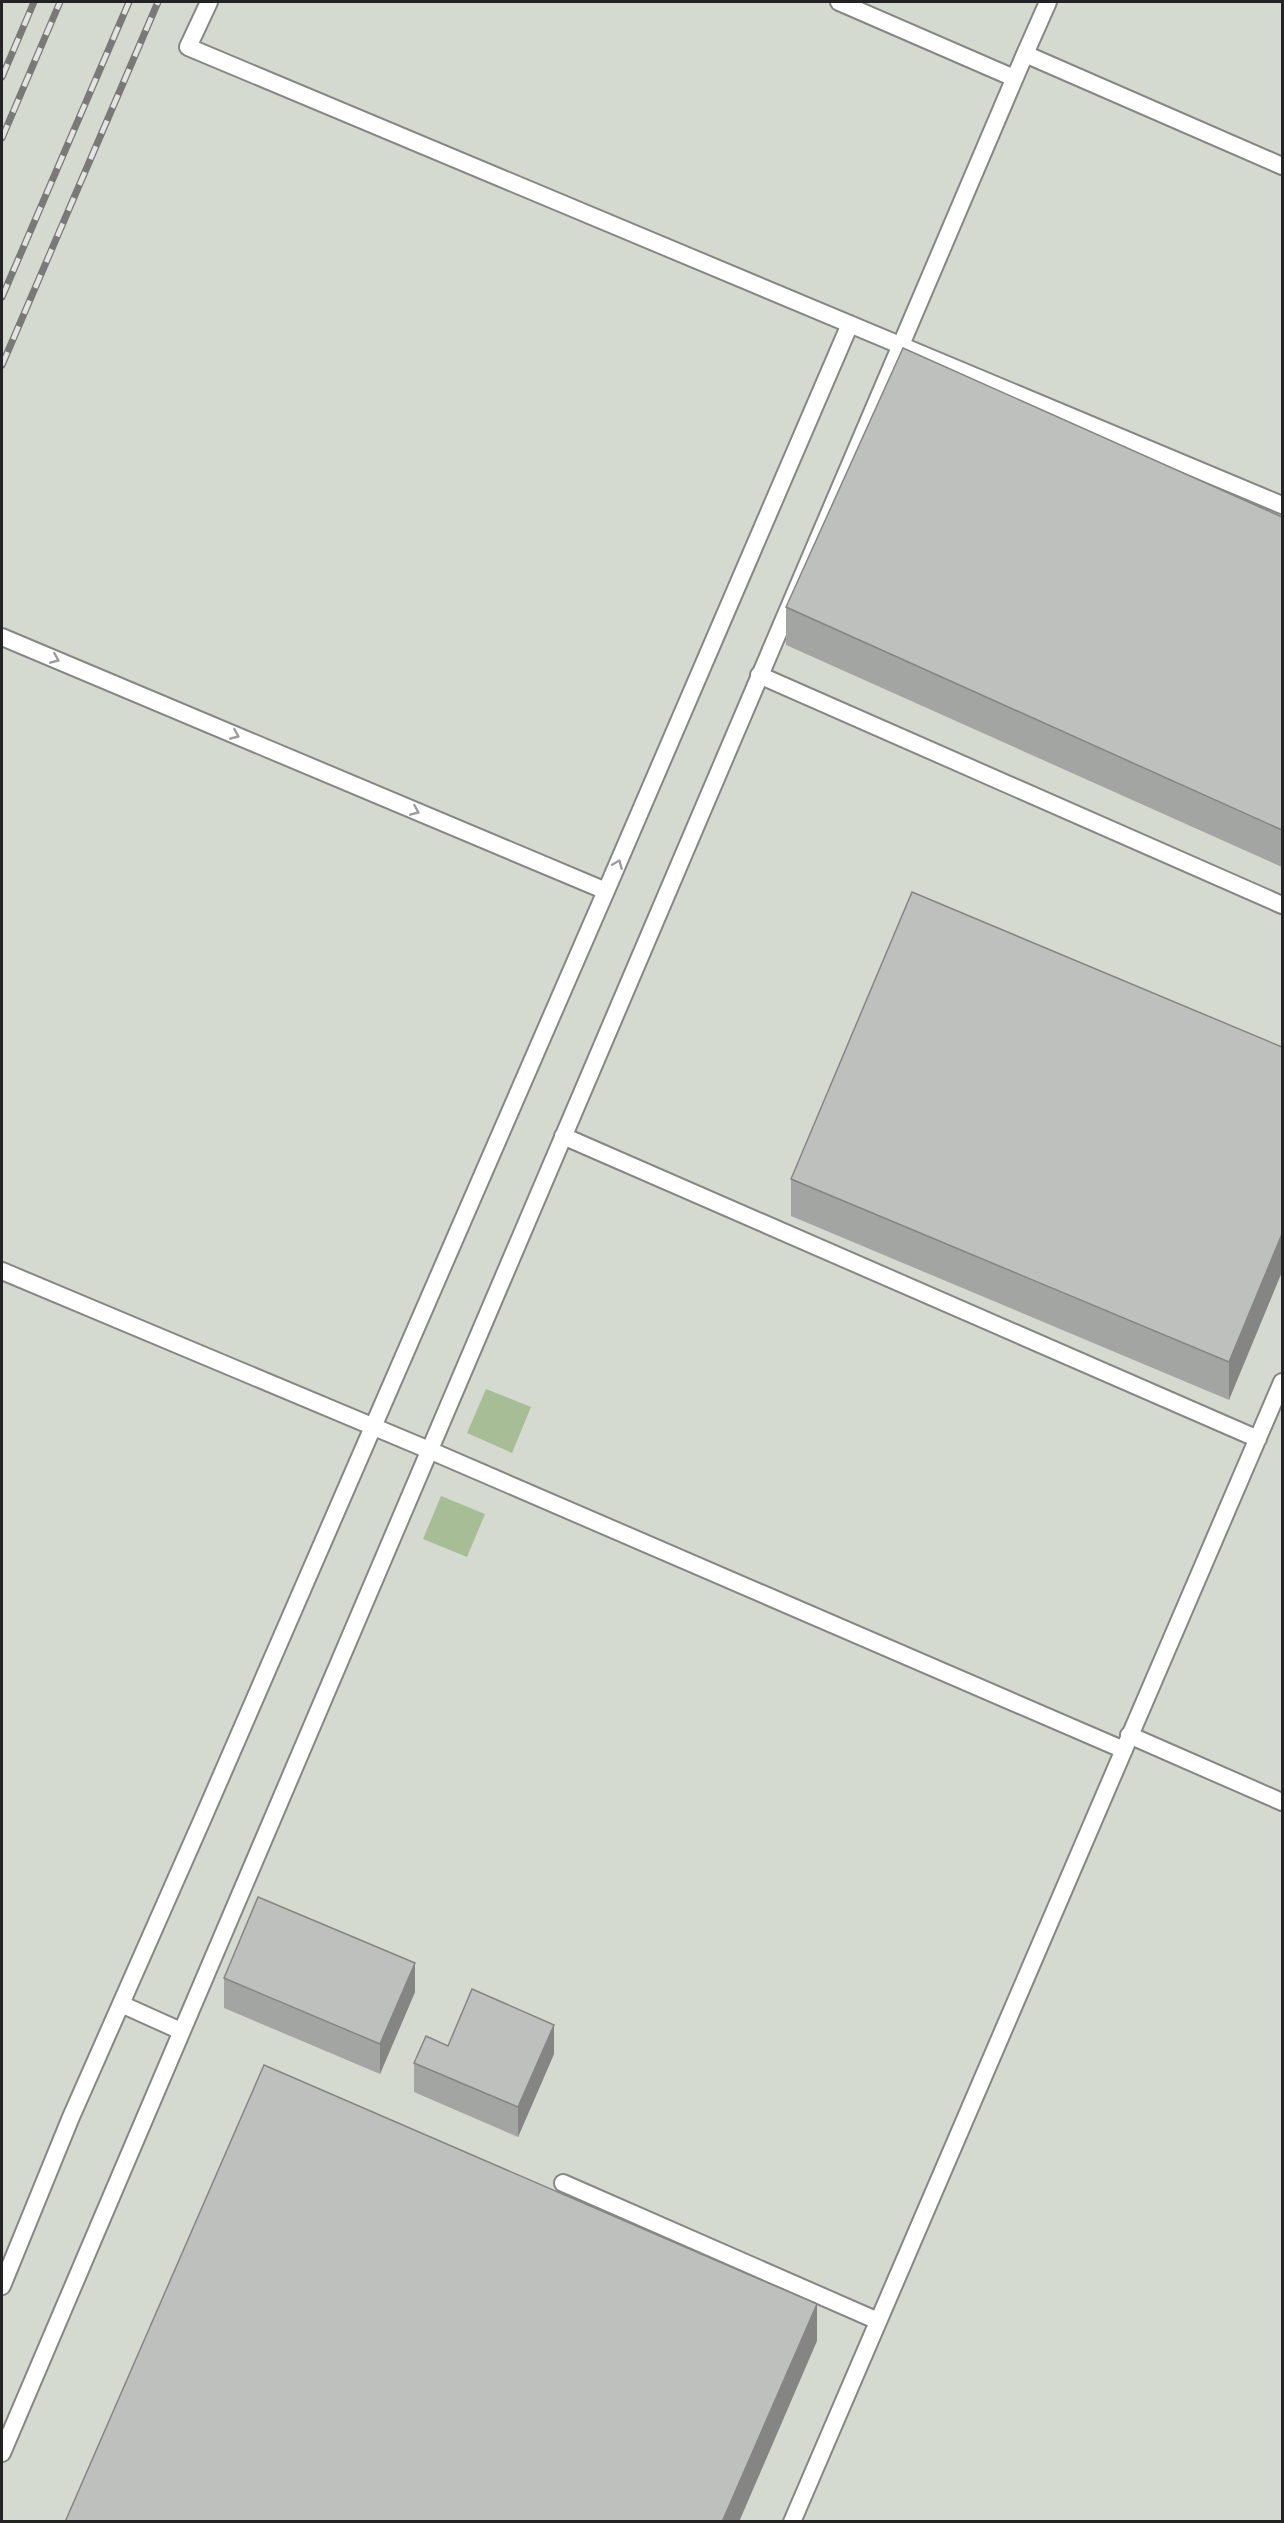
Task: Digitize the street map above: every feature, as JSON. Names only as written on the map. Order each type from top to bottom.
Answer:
[{"type":"lane","points":[[208,2],[188,47],[1282,505]]},
{"type":"lane","points":[[839,2],[1014,78]]},
{"type":"lane","points":[[2,2453],[562,1136],[1048,2]]},
{"type":"lane","points":[[1025,54],[1282,166]]},
{"type":"lane","points":[[2,2286],[71,2117],[606,891],[850,324]]},
{"type":"lane","points":[[2,637],[606,891]]},
{"type":"lane","points":[[759,675],[1282,905]]},
{"type":"lane","points":[[562,1136],[1258,1439]]},
{"type":"lane","points":[[2,1271],[1127,1743],[1282,1802]]},
{"type":"lane","points":[[792,2522],[1282,1382]]},
{"type":"lane","points":[[121,2004],[181,2031]]},
{"type":"lane","points":[[563,2183],[878,2321]]},
{"type":"shaded area","points":[[2,2],[1282,2],[1282,2521],[2,2521]]},
{"type":"green space","points":[[486,1389],[531,1407],[512,1453],[467,1433]]},
{"type":"green space","points":[[441,1496],[485,1514],[467,1557],[423,1539]]},
{"type":"building","points":[[903,348],[1282,517],[1282,830],[786,607]]},
{"type":"building","points":[[912,892],[1282,1047],[1282,1234],[1229,1362],[791,1179]]},
{"type":"building","points":[[258,1897],[415,1963],[380,2044],[224,1978]]},
{"type":"building","points":[[472,1989],[554,2025],[518,2107],[414,2063],[426,2036],[448,2046]]},
{"type":"building","points":[[264,2065],[817,2304],[722,2522],[65,2522]]},
{"type":"railway","points":[[2,77],[34,2]]},
{"type":"railway","points":[[2,138],[60,2]]},
{"type":"railway","points":[[2,297],[129,2]]},
{"type":"railway","points":[[2,365],[158,2]]}]
